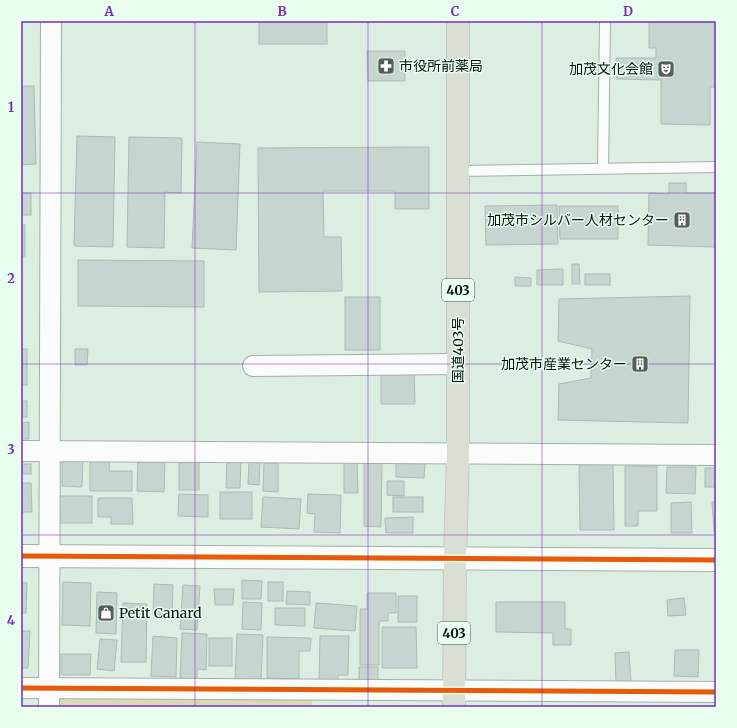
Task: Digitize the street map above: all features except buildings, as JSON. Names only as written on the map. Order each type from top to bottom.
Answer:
[{"type":"highway","name":"国道403号","points":[[454,559],[458,453],[458,21]]},
{"type":"highway","name":"403","points":[[454,559],[454,699]]},
{"type":"street","points":[[49,698],[51,21]]},
{"type":"street","points":[[253,366],[458,364]]},
{"type":"street","points":[[21,451],[716,455]]},
{"type":"street","points":[[21,556],[716,560]]},
{"type":"street","points":[[21,688],[49,698],[587,699],[716,692]]},
{"type":"lane","points":[[603,168],[605,21]]},
{"type":"lane","points":[[458,171],[716,167]]},
{"type":"green space","points":[[59,696],[312,698],[312,707],[59,707]]},
{"type":"cycle path","points":[[21,556],[716,560]]},
{"type":"cycle path","points":[[21,688],[716,692]]},
{"type":"place","name":"市役所前薬局","points":[[386,66]]},
{"type":"place","name":"加茂文化会館","points":[[666,69]]},
{"type":"place","name":"加茂市シルバー人材センター","points":[[682,220]]},
{"type":"place","name":"加茂市産業センター","points":[[640,364]]},
{"type":"place","name":"Petit Canard","points":[[106,613]]}]
